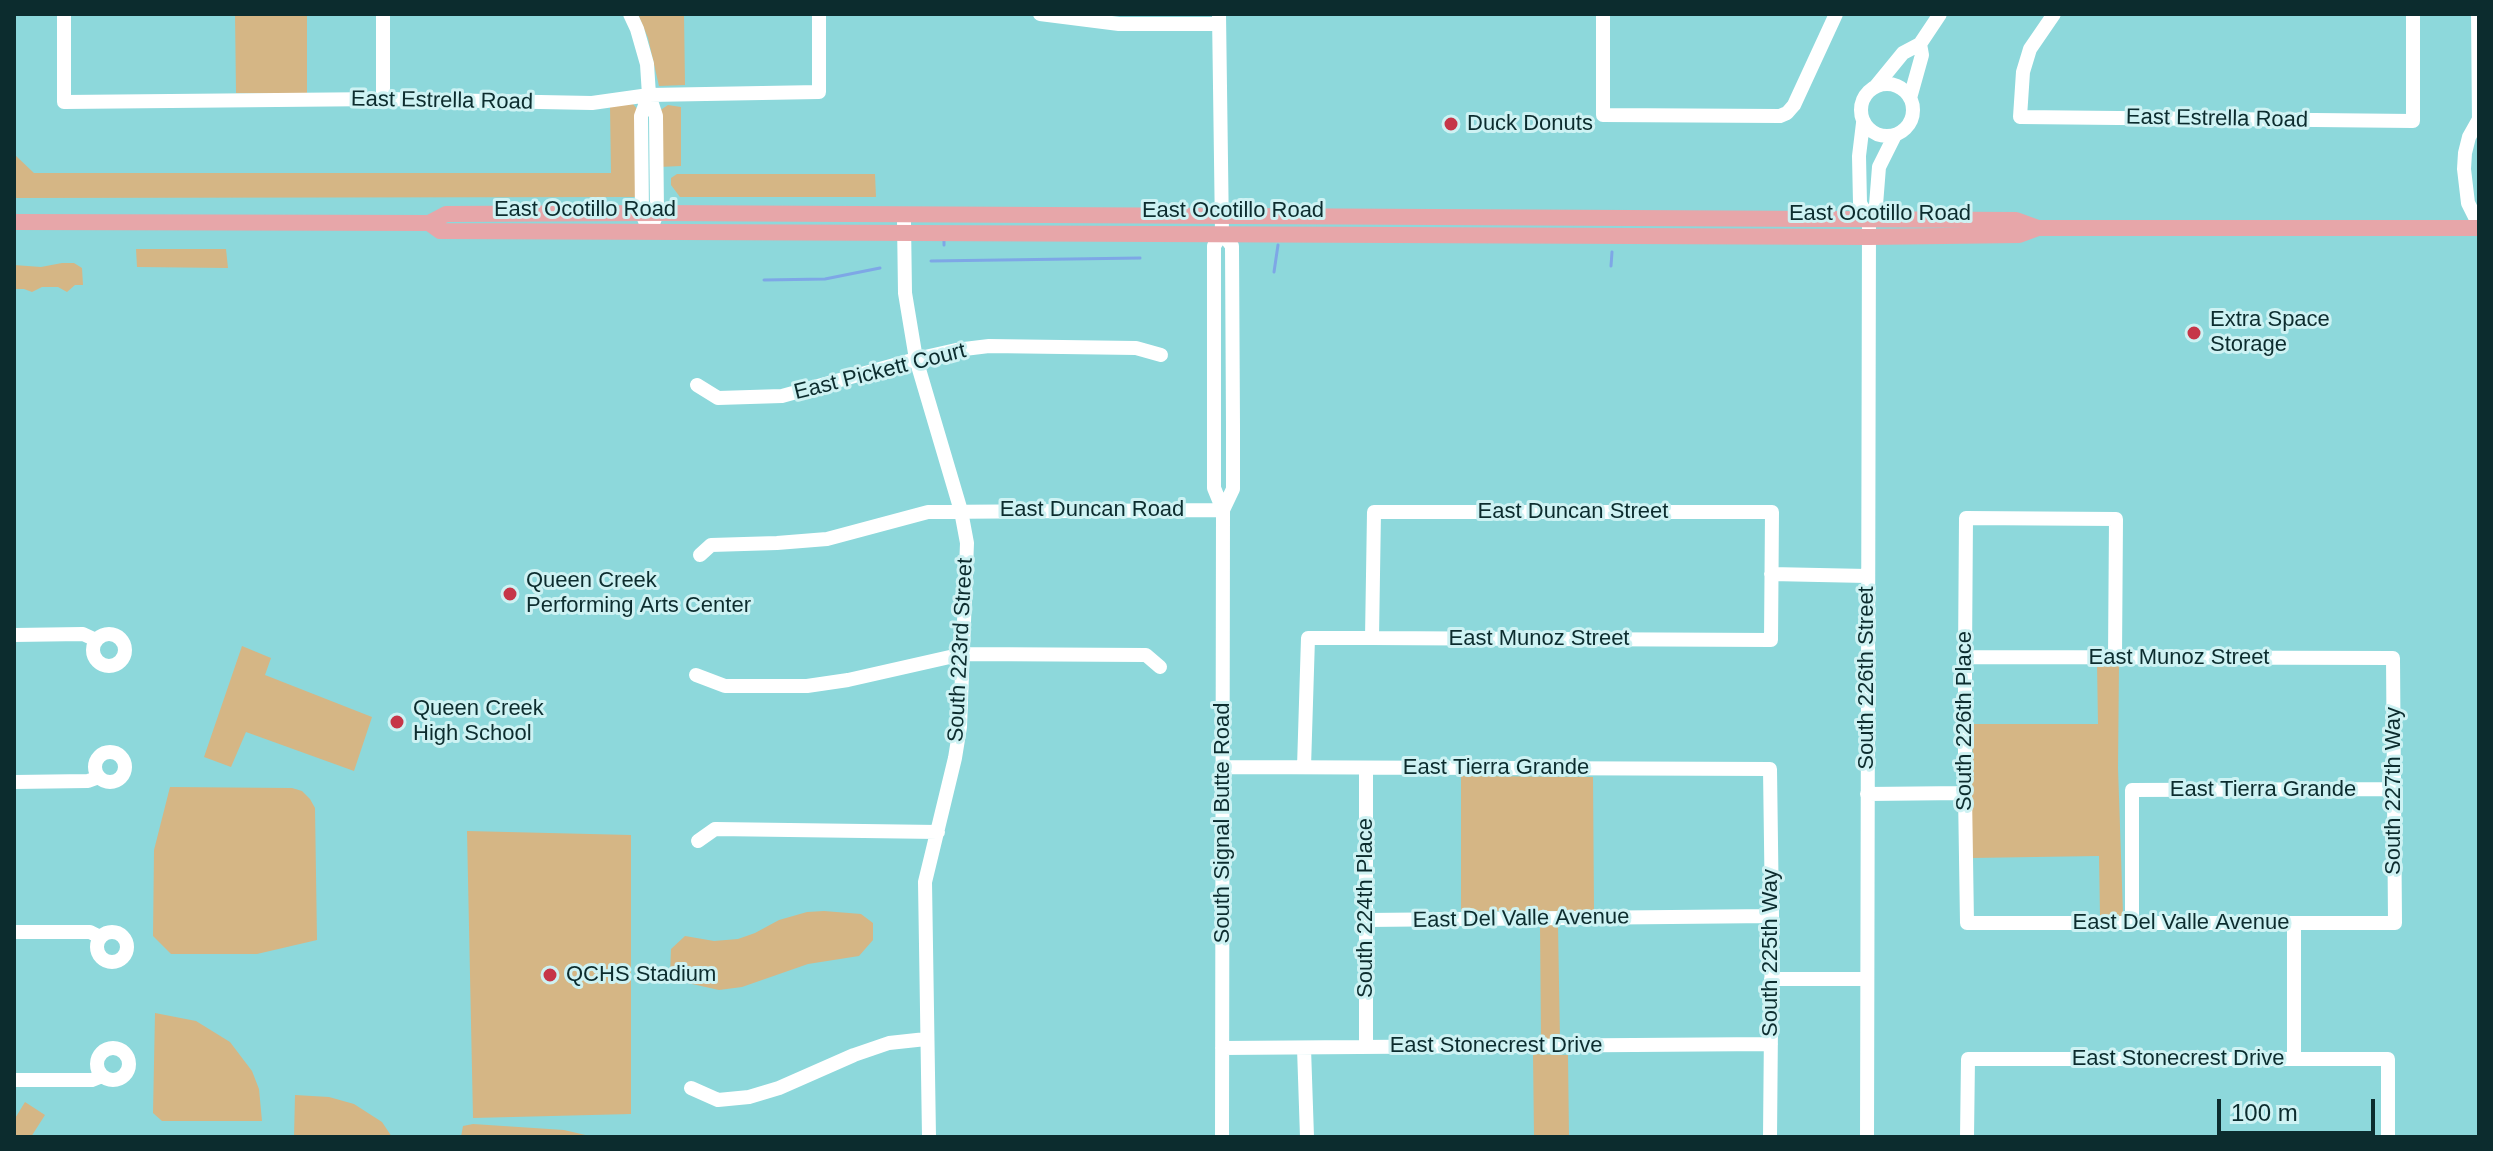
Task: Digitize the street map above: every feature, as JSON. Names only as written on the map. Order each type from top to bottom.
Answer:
[{"type":"main road","name":"East Ocotillo Road","points":[[14,222],[429,223],[446,214],[649,213],[1222,233],[1869,229],[2016,220],[2038,228],[2479,226]]},
{"type":"main road","name":"East Ocotillo Road","points":[[429,223],[440,231],[649,232],[1222,215],[1869,229]]},
{"type":"street","name":"East Estrella Road","points":[[64,14],[64,102],[383,99],[592,103],[649,95],[819,92],[819,14]]},
{"type":"street","points":[[383,14],[383,99]]},
{"type":"street","points":[[630,14],[647,64],[649,95],[656,116],[649,232]]},
{"type":"street","points":[[1040,14],[1119,24],[1219,19]]},
{"type":"street","points":[[1603,14],[1603,115],[1780,116],[1794,105],[1836,14]]},
{"type":"street","points":[[1869,229],[1860,203],[1861,102],[1903,53],[1920,44],[1940,14]]},
{"type":"street","name":"East Estrella Road","points":[[2053,15],[2030,49],[2023,72],[2020,117],[2413,121],[2413,14]]},
{"type":"street","points":[[2478,14],[2478,122],[2469,137],[2464,169],[2468,203],[2479,226]]},
{"type":"street","name":"South Signal Butte Road","points":[[1219,19],[1222,233],[1214,246],[1214,488],[1223,510],[1222,1137]]},
{"type":"street","points":[[1869,229],[1876,205],[1879,167],[1895,135],[1907,127],[1913,113],[1910,98],[1922,55],[1920,44]]},
{"type":"street","points":[[1876,86],[1891,84],[1910,98]]},
{"type":"street","points":[[1863,123],[1877,135],[1895,135]]},
{"type":"street","name":"South 223rd Street","points":[[904,224],[905,293],[916,359],[961,511],[967,543],[960,727],[925,882],[929,1137]]},
{"type":"street","name":"South 226th Street","points":[[1867,1137],[1869,229]]},
{"type":"street","name":"East Pickett Court","points":[[697,385],[718,398],[782,396],[916,359],[989,346],[1136,348],[1161,355]]},
{"type":"street","name":"East Duncan Road","points":[[700,555],[711,545],[827,539],[928,512],[1223,510]]},
{"type":"street","name":"East Duncan Street","points":[[1372,638],[1374,512],[1772,512],[1771,574]]},
{"type":"street","name":"South 226th Place","points":[[1967,923],[1966,518],[2116,519],[2115,657]]},
{"type":"street","points":[[1771,574],[1867,576]]},
{"type":"street","name":"East Munoz Street","points":[[1304,767],[1308,638],[1771,640],[1771,574]]},
{"type":"street","points":[[14,635],[83,634],[96,640]]},
{"type":"street","points":[[696,675],[725,686],[807,686],[963,654],[1146,655],[1160,667]]},
{"type":"street","name":"East Munoz Street","points":[[1965,657],[2393,658]]},
{"type":"street","name":"South 227th Way","points":[[2393,658],[2395,923]]},
{"type":"street","name":"East Tierra Grande","points":[[1223,767],[1770,769]]},
{"type":"street","name":"South 224th Place","points":[[1366,768],[1366,1047]]},
{"type":"street","name":"South 225th Way","points":[[1770,769],[1770,1137]]},
{"type":"street","points":[[14,782],[88,781],[99,777]]},
{"type":"street","name":"East Tierra Grande","points":[[2132,923],[2132,790],[2394,789]]},
{"type":"street","points":[[1867,794],[1965,793]]},
{"type":"street","points":[[698,841],[715,829],[938,832]]},
{"type":"street","name":"East Del Valle Avenue","points":[[1366,920],[1772,916]]},
{"type":"street","name":"East Del Valle Avenue","points":[[1967,923],[2395,923]]},
{"type":"street","points":[[2294,923],[2294,1059]]},
{"type":"street","points":[[14,932],[90,932],[100,937]]},
{"type":"street","points":[[1771,979],[1867,979]]},
{"type":"street","points":[[691,1088],[718,1100],[749,1097],[889,1043],[926,1039]]},
{"type":"street","name":"East Stonecrest Drive","points":[[1222,1048],[1771,1044]]},
{"type":"street","points":[[1304,1048],[1307,1137]]},
{"type":"street","name":"East Stonecrest Drive","points":[[1967,1137],[1968,1059],[2388,1059],[2388,1137]]},
{"type":"street","points":[[14,1080],[92,1080],[102,1076]]},
{"type":"shaded area","points":[[235,14],[307,14],[307,94],[236,93]]},
{"type":"shaded area","points":[[638,14],[684,14],[685,85],[659,86],[648,38]]},
{"type":"shaded area","points":[[633,104],[638,110],[635,197],[14,198],[14,154],[34,173],[611,173],[610,106]]},
{"type":"shaded area","points":[[668,105],[681,107],[681,166],[659,167],[659,111]]},
{"type":"shaded area","points":[[677,174],[875,174],[876,197],[680,197],[671,185],[671,178]]},
{"type":"shaded area","points":[[136,249],[226,249],[228,268],[137,267]]},
{"type":"shaded area","points":[[74,263],[82,268],[83,285],[75,285],[67,292],[58,287],[42,287],[32,292],[14,289],[14,265],[41,267]]},
{"type":"shaded area","points":[[242,646],[271,658],[265,675],[372,717],[354,771],[246,732],[231,767],[204,757]]},
{"type":"shaded area","points":[[2097,663],[2119,664],[2118,768],[2123,914],[2119,918],[2100,917],[2099,856],[1971,858],[1973,724],[2098,724]]},
{"type":"shaded area","points":[[1461,776],[1593,777],[1594,911],[1461,911]]},
{"type":"shaded area","points":[[170,787],[292,788],[302,791],[310,799],[315,808],[317,940],[257,954],[171,954],[153,936],[154,850]]},
{"type":"shaded area","name":"QCHS Stadium","points":[[467,831],[631,835],[631,1114],[473,1118]]},
{"type":"shaded area","points":[[824,911],[861,914],[873,923],[873,940],[859,956],[808,964],[742,987],[719,990],[674,980],[670,974],[671,949],[685,936],[714,941],[738,939],[779,920]]},
{"type":"shaded area","points":[[1540,925],[1558,925],[1560,1041],[1541,1040]]},
{"type":"shaded area","points":[[155,1013],[196,1021],[230,1042],[252,1071],[259,1089],[262,1121],[162,1121],[153,1113]]},
{"type":"shaded area","points":[[1533,1054],[1568,1055],[1569,1137],[1534,1137]]},
{"type":"shaded area","points":[[295,1095],[329,1097],[354,1104],[382,1122],[392,1137],[294,1137]]},
{"type":"shaded area","points":[[25,1102],[45,1115],[31,1137],[14,1137],[14,1120]]},
{"type":"shaded area","points":[[463,1126],[564,1130],[594,1137],[461,1137]]},
{"type":"waterway","points":[[1274,272],[1278,245]]},
{"type":"waterway","points":[[1611,266],[1612,252]]},
{"type":"waterway","points":[[931,261],[1140,258]]},
{"type":"waterway","points":[[764,280],[825,279],[880,268]]},
{"type":"place","name":"Duck Donuts","points":[[1451,124]]},
{"type":"place","name":"Extra Space Storage","points":[[2194,333]]},
{"type":"place","name":"Queen Creek Performing Arts Center","points":[[510,594]]},
{"type":"place","name":"Queen Creek High School","points":[[397,722]]},
{"type":"place","name":"QCHS Stadium","points":[[550,975]]}]
